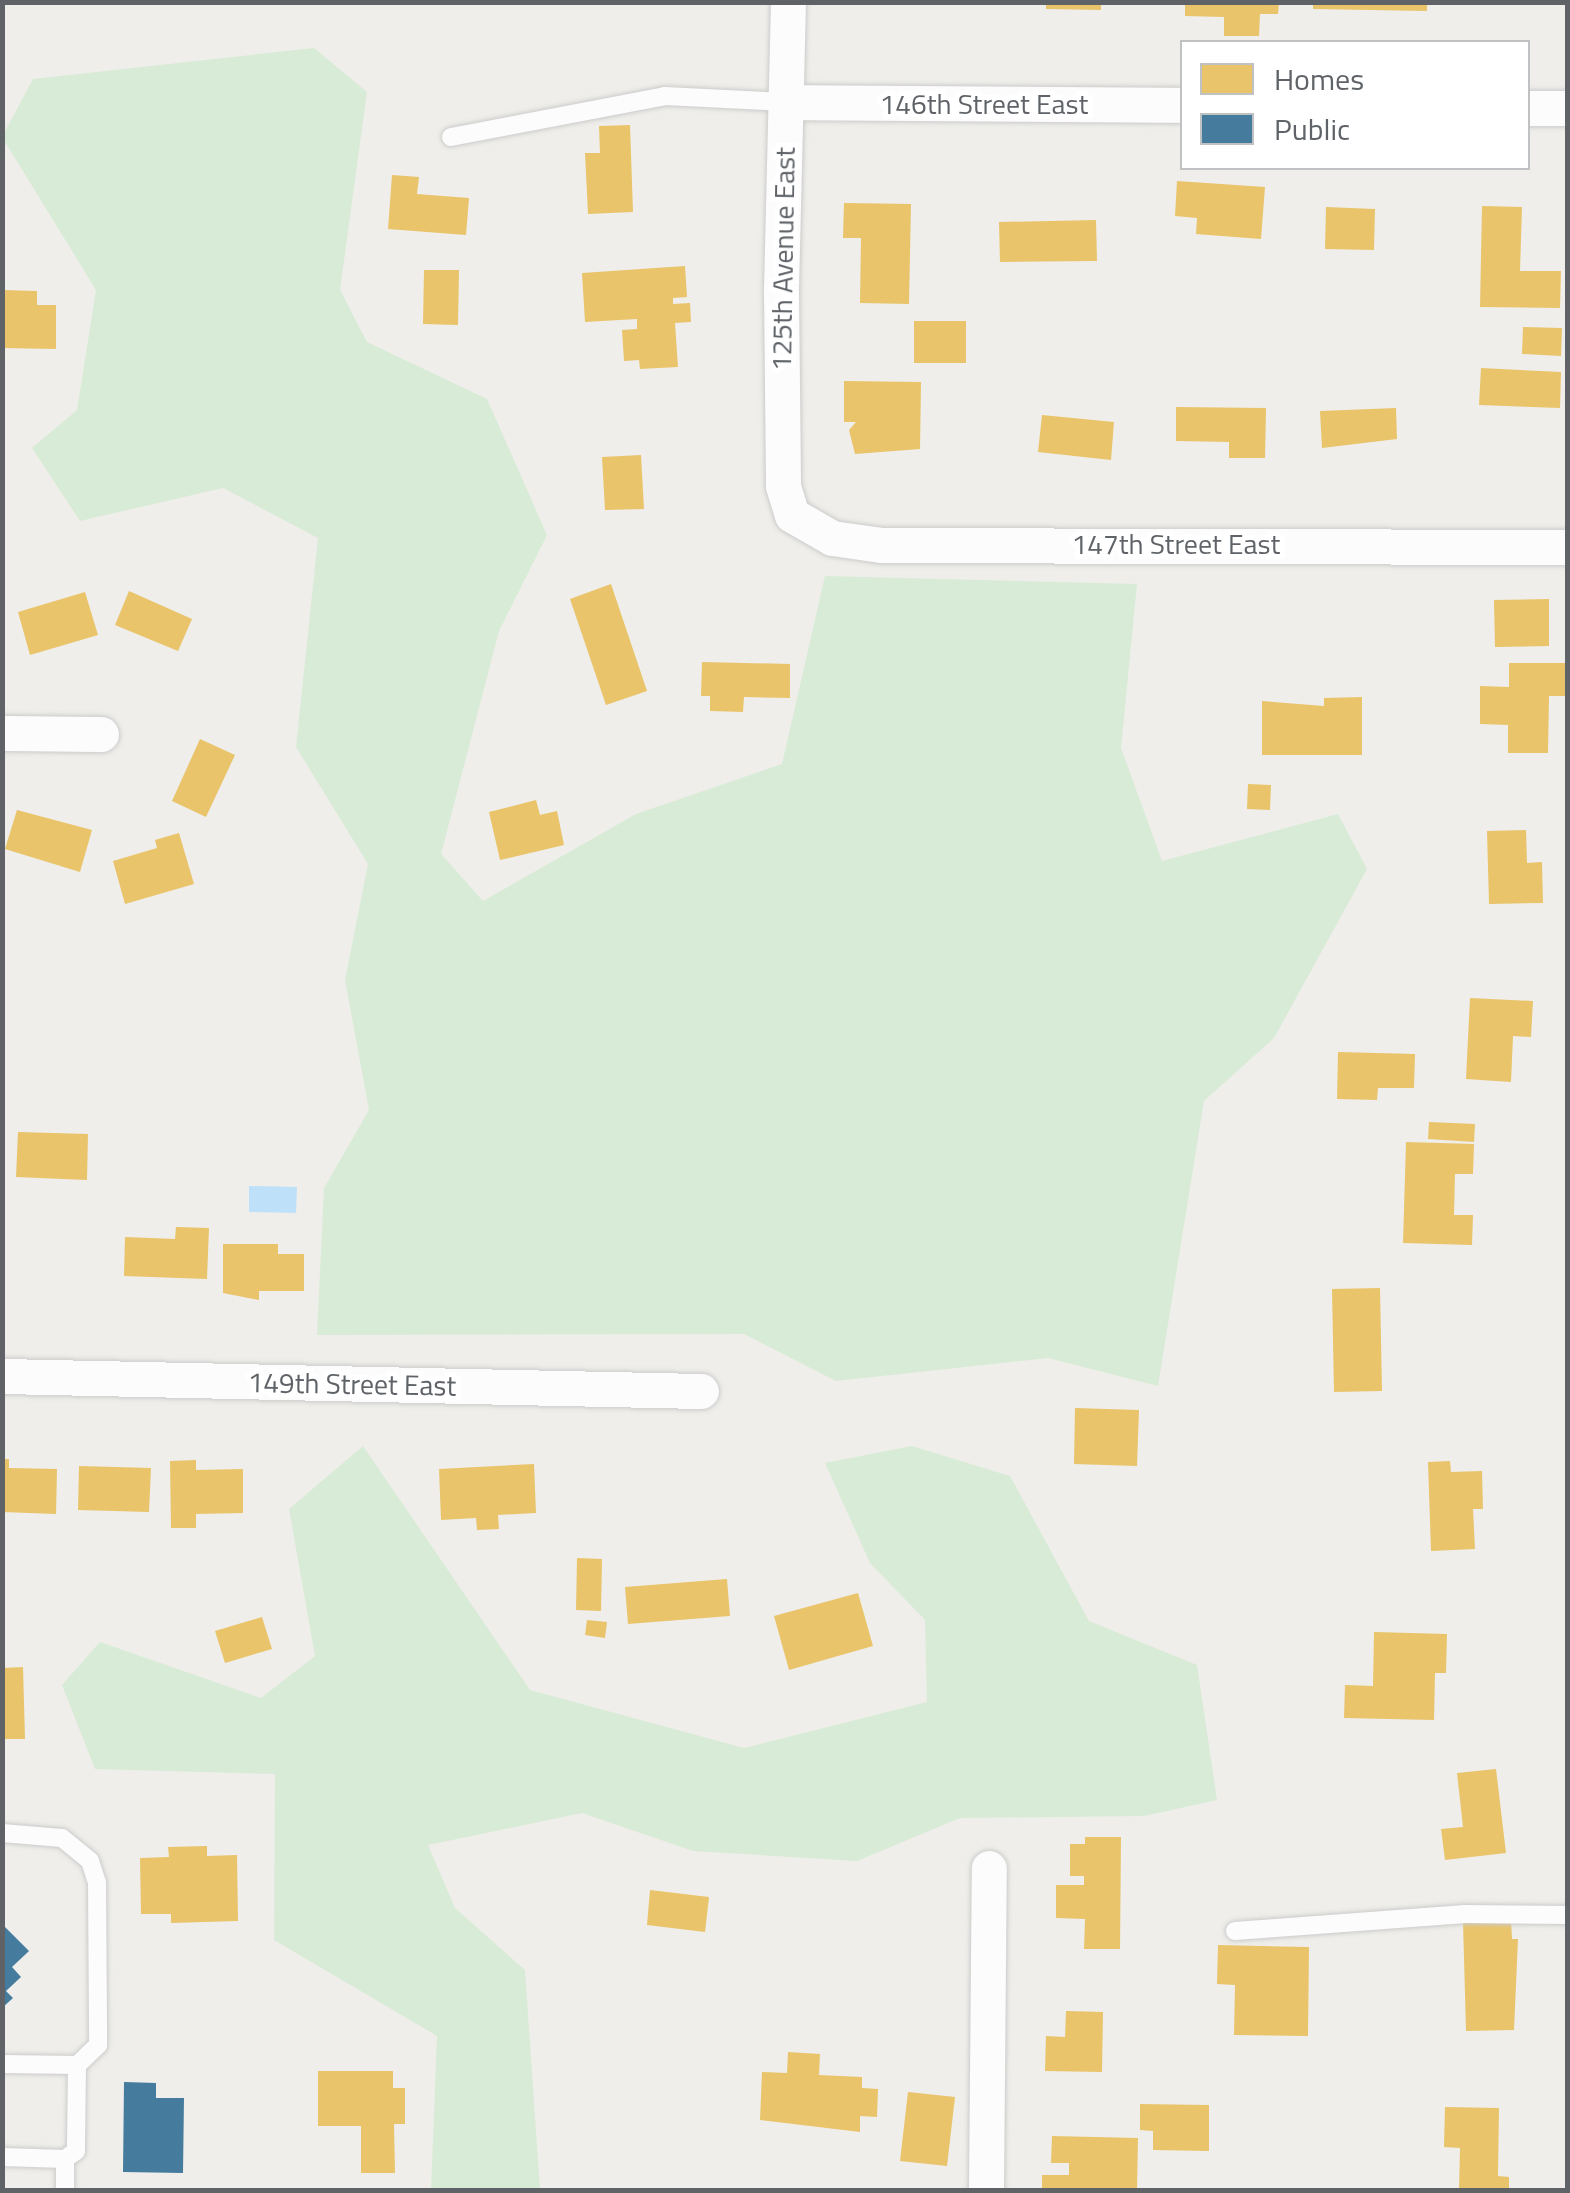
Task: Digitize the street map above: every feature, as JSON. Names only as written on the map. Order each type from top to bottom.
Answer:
[{"type":"street","name":"125th Avenue East","points":[[788,2],[783,486],[792,515]]},
{"type":"street","name":"146th Street East","points":[[786,102],[1180,105]]},
{"type":"street","points":[[1530,108],[1568,108]]},
{"type":"street","name":"147th Street East","points":[[792,515],[832,538],[882,545],[1568,547]]},
{"type":"street","points":[[2,733],[101,734]]},
{"type":"street","name":"149th Street East","points":[[2,1376],[701,1391]]},
{"type":"street","points":[[986,2190],[989,1868]]},
{"type":"lane","points":[[451,136],[664,96],[786,102]]},
{"type":"lane","points":[[2,1833],[71,1842],[90,1860],[97,1882],[98,2045],[77,2066],[76,2150],[65,2159],[2,2158]]},
{"type":"lane","points":[[1235,1931],[1465,1914],[1568,1915]]},
{"type":"lane","points":[[2,2064],[77,2066]]},
{"type":"lane","points":[[65,2159],[65,2190]]},
{"type":"green space","points":[[314,48],[367,92],[340,290],[367,342],[487,399],[547,535],[499,631],[441,854],[483,901],[636,814],[782,764],[825,576],[1137,584],[1121,748],[1162,861],[1338,814],[1367,869],[1274,1038],[1204,1101],[1158,1386],[1048,1358],[836,1381],[744,1334],[317,1335],[324,1188],[369,1110],[345,980],[368,864],[296,747],[318,538],[223,488],[80,521],[32,448],[77,410],[96,290],[2,137],[33,79]]},
{"type":"green space","points":[[363,1446],[530,1690],[744,1748],[927,1702],[925,1620],[870,1563],[825,1463],[912,1446],[1010,1476],[1089,1621],[1197,1665],[1217,1800],[1144,1816],[960,1818],[857,1861],[693,1851],[582,1813],[428,1845],[455,1908],[525,1970],[540,2190],[431,2190],[437,2036],[274,1940],[275,1774],[95,1769],[62,1685],[100,1642],[261,1698],[315,1656],[289,1509]]},
{"type":"water","points":[[249,1186],[297,1187],[296,1213],[249,1212]]},
{"type":"building: Homes","points":[[1046,2],[1101,2],[1101,10],[1046,9]]},
{"type":"building: Homes","points":[[1185,2],[1279,2],[1278,14],[1260,14],[1259,36],[1224,36],[1224,17],[1185,16]]},
{"type":"building: Homes","points":[[1313,2],[1427,2],[1427,11],[1313,9]]},
{"type":"building: Homes","points":[[630,125],[633,212],[588,214],[585,153],[600,153],[599,126]]},
{"type":"building: Homes","points":[[392,175],[419,177],[417,194],[469,198],[466,235],[388,229]]},
{"type":"building: Homes","points":[[1177,181],[1265,187],[1261,239],[1196,234],[1197,218],[1175,216]]},
{"type":"building: Homes","points":[[844,203],[911,204],[909,304],[860,303],[861,238],[843,238]]},
{"type":"building: Homes","points":[[1482,206],[1522,207],[1520,271],[1561,271],[1560,308],[1480,307]]},
{"type":"building: Homes","points":[[1326,207],[1375,209],[1374,250],[1325,249]]},
{"type":"building: Homes","points":[[1096,220],[1097,261],[1000,262],[999,222]]},
{"type":"building: Homes","points":[[685,266],[687,297],[673,298],[673,304],[690,303],[691,322],[675,323],[678,367],[640,369],[639,360],[624,361],[622,330],[637,329],[637,319],[585,322],[582,273]]},
{"type":"building: Homes","points":[[424,270],[459,270],[458,325],[423,324]]},
{"type":"building: Homes","points":[[2,290],[37,291],[37,305],[56,305],[56,349],[2,348]]},
{"type":"building: Homes","points":[[914,321],[966,321],[966,363],[914,363]]},
{"type":"building: Homes","points":[[1523,327],[1562,328],[1561,356],[1522,354]]},
{"type":"building: Homes","points":[[1481,368],[1561,372],[1560,408],[1479,405]]},
{"type":"building: Homes","points":[[844,381],[921,382],[920,449],[855,454],[849,430],[856,422],[844,422]]},
{"type":"building: Homes","points":[[1176,407],[1266,408],[1265,458],[1229,458],[1229,442],[1176,441]]},
{"type":"building: Homes","points":[[1396,408],[1397,439],[1322,448],[1320,411]]},
{"type":"building: Homes","points":[[1042,415],[1114,422],[1111,460],[1038,452]]},
{"type":"building: Homes","points":[[641,455],[644,509],[605,510],[602,457]]},
{"type":"building: Homes","points":[[611,584],[647,691],[606,705],[570,599]]},
{"type":"building: Homes","points":[[129,591],[192,619],[178,651],[115,625]]},
{"type":"building: Homes","points":[[85,592],[98,635],[30,655],[18,612]]},
{"type":"building: Homes","points":[[1549,599],[1549,646],[1495,647],[1494,600]]},
{"type":"building: Homes","points":[[702,662],[790,664],[790,698],[744,697],[743,712],[710,711],[710,696],[701,696]]},
{"type":"building: Homes","points":[[1509,663],[1566,663],[1565,696],[1549,696],[1548,753],[1508,753],[1508,725],[1480,724],[1480,686],[1509,687]]},
{"type":"building: Homes","points":[[1362,697],[1362,755],[1262,755],[1262,701],[1324,706],[1324,698]]},
{"type":"building: Homes","points":[[200,739],[235,755],[206,817],[172,801]]},
{"type":"building: Homes","points":[[1248,784],[1271,785],[1270,810],[1247,809]]},
{"type":"building: Homes","points":[[536,800],[540,815],[557,811],[564,845],[500,860],[489,812]]},
{"type":"building: Homes","points":[[17,810],[92,830],[80,872],[5,849]]},
{"type":"building: Homes","points":[[1526,830],[1527,863],[1542,862],[1543,903],[1489,904],[1487,831]]},
{"type":"building: Homes","points":[[179,833],[194,884],[125,904],[113,861],[157,848],[155,840]]},
{"type":"building: Homes","points":[[1470,998],[1533,1001],[1531,1037],[1513,1036],[1511,1082],[1466,1079]]},
{"type":"building: Homes","points":[[1338,1052],[1415,1054],[1414,1088],[1378,1088],[1377,1100],[1337,1099]]},
{"type":"building: Homes","points":[[1429,1122],[1475,1124],[1474,1142],[1428,1139]]},
{"type":"building: Homes","points":[[18,1132],[88,1134],[87,1180],[16,1177]]},
{"type":"building: Homes","points":[[1406,1142],[1474,1144],[1473,1174],[1455,1174],[1454,1215],[1473,1215],[1472,1245],[1403,1243]]},
{"type":"building: Homes","points":[[176,1227],[209,1228],[207,1279],[124,1276],[125,1237],[175,1239]]},
{"type":"building: Homes","points":[[223,1244],[278,1244],[278,1254],[304,1254],[304,1291],[259,1291],[259,1300],[223,1293]]},
{"type":"building: Homes","points":[[1380,1288],[1382,1391],[1334,1392],[1332,1289]]},
{"type":"building: Homes","points":[[1075,1408],[1139,1410],[1137,1466],[1074,1464]]},
{"type":"building: Homes","points":[[2,1459],[9,1459],[9,1468],[57,1469],[56,1514],[2,1512]]},
{"type":"building: Homes","points":[[196,1460],[196,1470],[243,1469],[243,1513],[196,1514],[196,1528],[171,1528],[170,1461]]},
{"type":"building: Homes","points":[[1450,1461],[1451,1472],[1482,1471],[1483,1509],[1473,1509],[1475,1549],[1431,1551],[1428,1462]]},
{"type":"building: Homes","points":[[534,1464],[536,1513],[498,1515],[499,1529],[477,1530],[476,1518],[441,1520],[439,1469]]},
{"type":"building: Homes","points":[[79,1466],[151,1468],[149,1512],[78,1510]]},
{"type":"building: Homes","points":[[577,1558],[602,1559],[601,1611],[576,1610]]},
{"type":"building: Homes","points":[[727,1579],[730,1616],[628,1624],[625,1587]]},
{"type":"building: Homes","points":[[858,1593],[873,1646],[789,1670],[774,1616]]},
{"type":"building: Homes","points":[[262,1617],[272,1649],[225,1663],[215,1631]]},
{"type":"building: Homes","points":[[587,1620],[607,1622],[605,1638],[585,1635]]},
{"type":"building: Homes","points":[[1374,1632],[1447,1634],[1446,1673],[1435,1673],[1434,1720],[1344,1718],[1345,1685],[1373,1686]]},
{"type":"building: Homes","points":[[23,1667],[25,1739],[2,1739],[2,1668]]},
{"type":"building: Homes","points":[[1496,1769],[1506,1853],[1445,1860],[1441,1829],[1463,1827],[1457,1773]]},
{"type":"building: Homes","points":[[1085,1837],[1121,1837],[1120,1949],[1084,1949],[1085,1919],[1056,1918],[1056,1885],[1084,1885],[1084,1876],[1070,1876],[1070,1844],[1085,1844]]},
{"type":"building: Homes","points":[[207,1846],[207,1856],[237,1855],[238,1921],[171,1923],[171,1914],[141,1914],[140,1858],[169,1857],[168,1847]]},
{"type":"building: Homes","points":[[650,1890],[709,1897],[705,1932],[647,1925]]},
{"type":"building: Homes","points":[[1511,1920],[1512,1939],[1518,1939],[1514,2030],[1466,2031],[1463,1922]]},
{"type":"building: Homes","points":[[1218,1945],[1309,1947],[1308,2036],[1234,2035],[1235,1985],[1217,1984]]},
{"type":"building: Homes","points":[[1066,2011],[1103,2012],[1102,2072],[1045,2071],[1046,2036],[1065,2037]]},
{"type":"building: Homes","points":[[788,2052],[820,2054],[819,2075],[862,2077],[862,2088],[878,2089],[877,2117],[860,2116],[860,2132],[760,2120],[762,2072],[787,2073]]},
{"type":"building: Homes","points":[[318,2071],[393,2071],[393,2088],[405,2088],[405,2124],[394,2124],[395,2173],[361,2173],[361,2126],[318,2126]]},
{"type":"building: Homes","points":[[908,2092],[955,2097],[947,2166],[900,2161]]},
{"type":"building: Homes","points":[[1140,2104],[1209,2105],[1209,2151],[1153,2150],[1153,2131],[1140,2130]]},
{"type":"building: Homes","points":[[1445,2107],[1499,2108],[1498,2176],[1509,2177],[1509,2190],[1459,2190],[1460,2148],[1444,2147]]},
{"type":"building: Homes","points":[[1052,2136],[1138,2138],[1137,2190],[1042,2190],[1042,2175],[1069,2175],[1069,2163],[1051,2163]]},
{"type":"building: Public","points":[[2,1924],[29,1951],[12,1967],[21,1977],[6,1991],[13,1998],[2,2008]]},
{"type":"building: Public","points":[[124,2082],[156,2083],[156,2098],[184,2098],[183,2173],[123,2172]]}]
